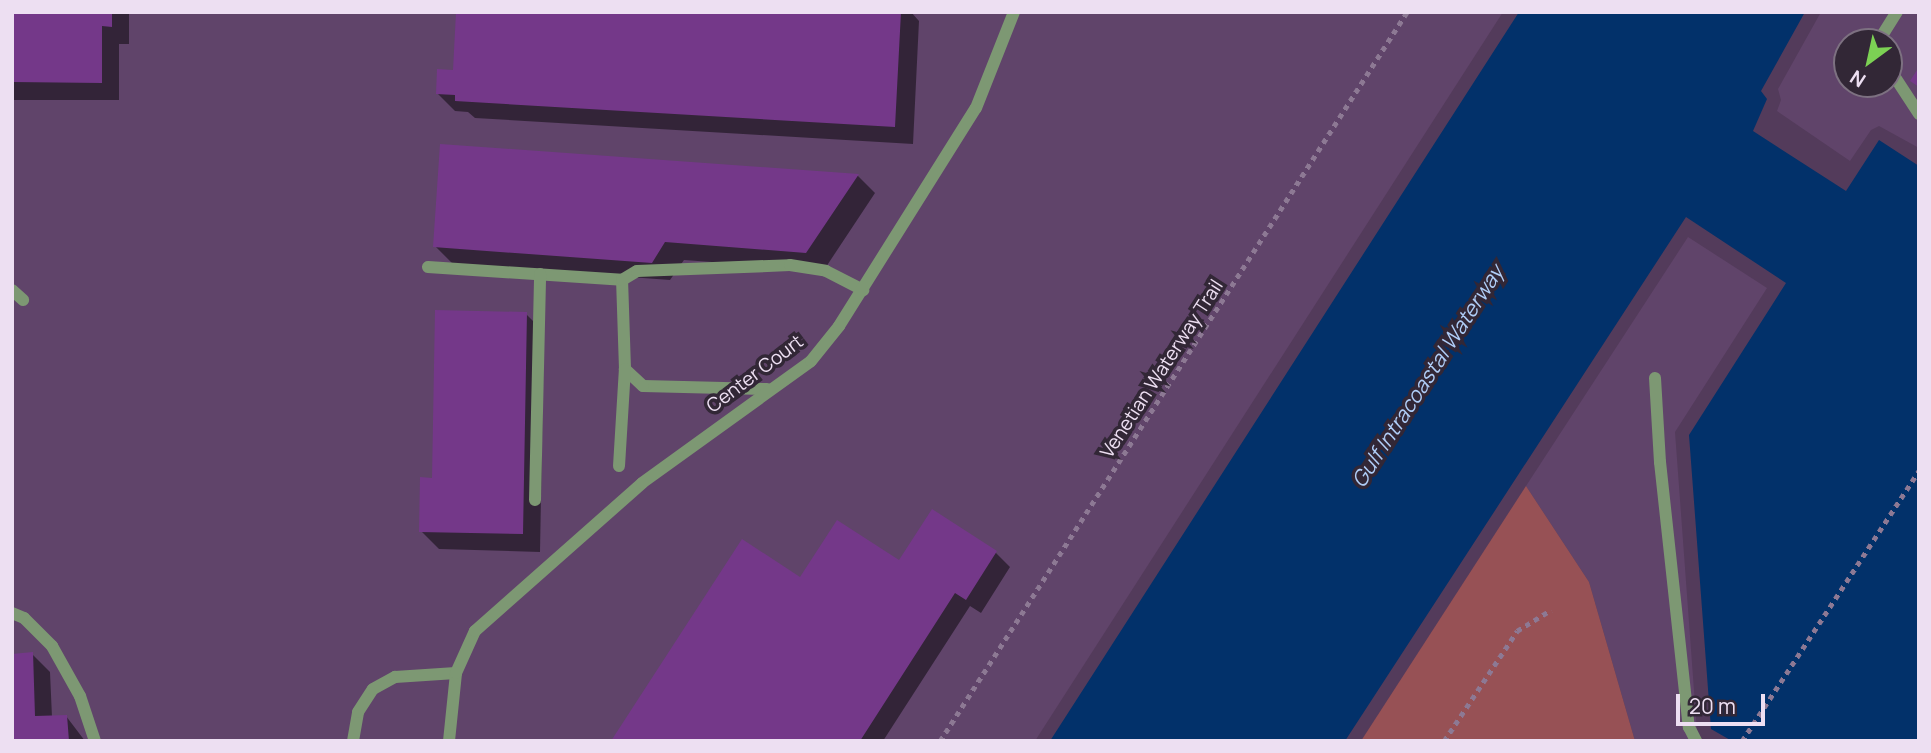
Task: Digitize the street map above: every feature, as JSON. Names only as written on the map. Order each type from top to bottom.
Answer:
[{"type":"street","name":"Center Court","points":[[449,741],[456,673],[475,631],[517,590],[642,483],[811,360],[863,290],[976,108],[1014,12]]},
{"type":"street","points":[[1887,28],[1897,12]]},
{"type":"street","points":[[1903,89],[1919,114]]},
{"type":"street","points":[[428,267],[622,280],[637,271],[790,265],[826,271],[863,290]]},
{"type":"street","points":[[535,500],[540,274]]},
{"type":"street","points":[[619,466],[625,369],[622,280]]},
{"type":"street","points":[[12,290],[23,300]]},
{"type":"street","points":[[625,369],[643,386],[767,390]]},
{"type":"street","points":[[1655,378],[1660,463],[1689,727],[1696,741]]},
{"type":"street","points":[[12,613],[24,618],[52,646],[80,696],[95,741]]},
{"type":"street","points":[[353,741],[358,712],[373,689],[395,677],[456,673]]},
{"type":"path","name":"Venetian Waterway Trail","points":[[940,741],[1407,12]]},
{"type":"path","points":[[1742,741],[1919,471]]},
{"type":"path","points":[[1444,741],[1517,631],[1551,610]]},
{"type":"shaded area","points":[[12,12],[1503,12],[1035,741],[12,741]]},
{"type":"shaded area","points":[[1821,12],[1919,12],[1919,148],[1879,126],[1871,130],[1850,161],[1777,111],[1781,100],[1778,89]]},
{"type":"shaded area","points":[[1688,237],[1767,288],[1675,432],[1697,731],[1703,741],[1635,741],[1589,582],[1526,486]]},
{"type":"shaded area","points":[[1526,486],[1589,582],[1635,741],[1361,741]]},
{"type":"water","name":"Gulf Intracoastal Waterway","points":[[1519,12],[1805,12],[1761,91],[1767,99],[1753,131],[1846,191],[1879,140],[1919,166],[1919,741],[1732,741],[1711,729],[1689,435],[1786,283],[1686,217],[1345,741],[1050,741]]},
{"type":"building","points":[[12,12],[112,12],[112,27],[102,26],[102,83],[12,82]]},
{"type":"building","points":[[456,12],[901,12],[895,127],[455,101],[455,95],[436,94],[437,69],[453,70]]},
{"type":"building","points":[[1919,67],[1919,87],[1910,81]]},
{"type":"building","points":[[440,144],[859,174],[806,253],[665,242],[652,263],[433,247]]},
{"type":"building","points":[[435,310],[527,312],[523,534],[419,532],[420,477],[432,478]]},
{"type":"building","points":[[932,509],[997,551],[966,600],[955,593],[860,741],[611,741],[742,539],[800,577],[837,520],[899,560]]},
{"type":"building","points":[[33,652],[35,716],[67,715],[69,741],[12,741],[12,654]]}]
